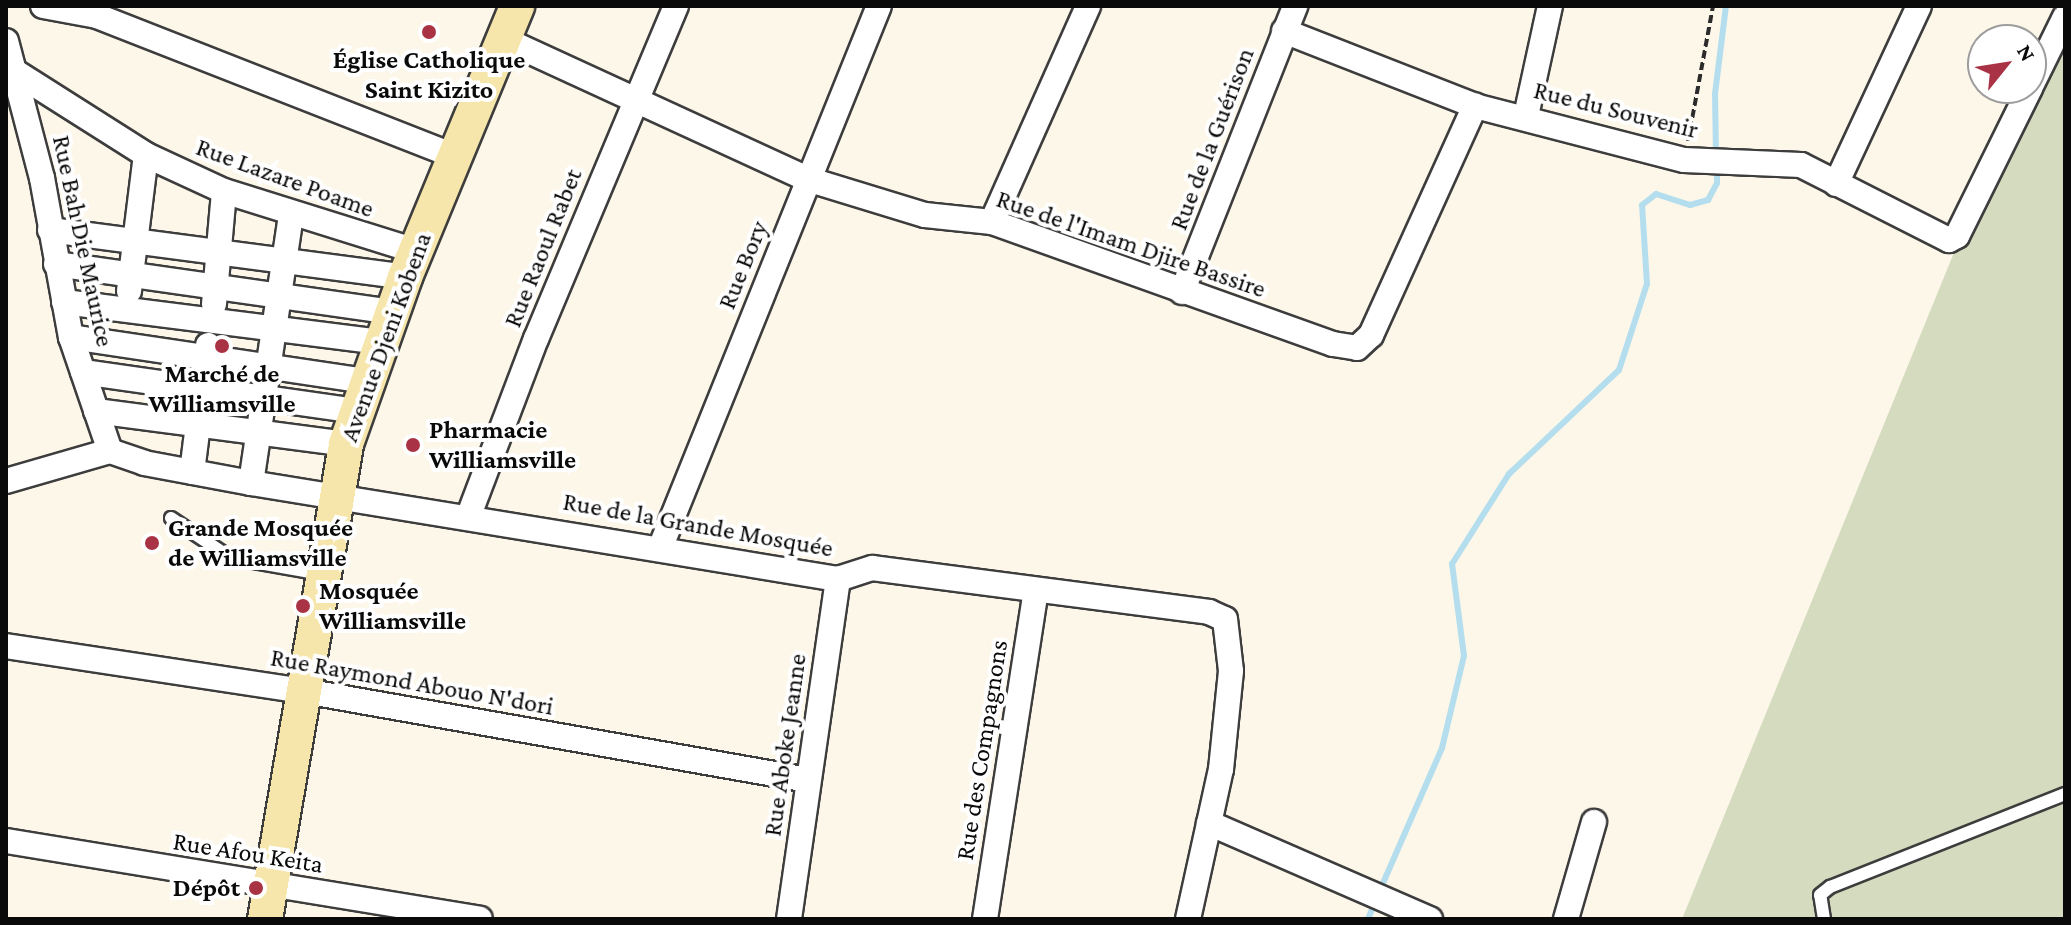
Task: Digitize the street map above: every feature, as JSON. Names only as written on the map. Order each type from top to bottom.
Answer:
[{"type":"street","points":[[43,6],[99,11],[455,156]]},
{"type":"street","name":"Avenue Djeni Kobena","points":[[265,919],[335,494],[346,444],[410,264],[517,6]]},
{"type":"street","name":"Rue Raoul Rabet","points":[[469,515],[634,102],[676,6]]},
{"type":"street","name":"Rue Bory","points":[[661,546],[879,6]]},
{"type":"street","points":[[992,222],[1088,6]]},
{"type":"street","name":"Rue de la Guérison","points":[[1182,292],[1295,6]]},
{"type":"street","points":[[1526,116],[1550,6]]},
{"type":"street","points":[[1836,184],[1919,6]]},
{"type":"street","name":"Rue du Souvenir","points":[[2047,53],[2065,17]]},
{"type":"street","name":"Rue du Souvenir","points":[[1284,31],[1475,106],[1526,116],[1684,160],[1801,165],[1954,239],[2022,104]]},
{"type":"street","name":"Rue de l'Imam Djire Bassire","points":[[503,39],[634,102],[807,179],[925,215],[992,222],[1182,292],[1357,348],[1371,335],[1475,106]]},
{"type":"street","name":"Rue Bah Die Maurice","points":[[6,41],[17,73],[71,337],[110,451]]},
{"type":"street","name":"Rue Lazare Poame","points":[[17,73],[146,155],[224,191],[410,264]]},
{"type":"street","points":[[117,376],[146,155]]},
{"type":"street","points":[[192,472],[222,252],[224,191]]},
{"type":"street","points":[[251,483],[291,216]]},
{"type":"street","points":[[50,230],[137,239],[283,262],[410,264]]},
{"type":"street","points":[[56,264],[277,297],[386,327]]},
{"type":"street","points":[[64,302],[273,332],[386,327]]},
{"type":"street","points":[[71,337],[267,367],[361,396]]},
{"type":"street","points":[[83,372],[263,398],[361,396]]},
{"type":"street","points":[[96,411],[346,444]]},
{"type":"street","points":[[6,481],[110,451]]},
{"type":"street","name":"Rue de la Grande Mosquée","points":[[110,451],[251,483],[661,546],[838,579],[872,568],[1225,619],[1231,671],[1209,823],[1188,919]]},
{"type":"street","name":"Rue Aboke Jeanne","points":[[789,919],[838,579]]},
{"type":"street","name":"Rue des Compagnons","points":[[985,919],[1036,590]]},
{"type":"street","name":"Rue Raymond Abouo N'dori","points":[[6,646],[304,691],[808,780]]},
{"type":"street","points":[[1566,919],[1594,822]]},
{"type":"street","points":[[1209,823],[1430,919]]},
{"type":"street","name":"Rue Afou Keita","points":[[6,841],[480,919]]},
{"type":"lane","points":[[171,518],[231,558],[322,574]]},
{"type":"lane","points":[[1824,919],[1820,895],[1830,887],[2065,794]]},
{"type":"path","points":[[1684,160],[1713,6]]},
{"type":"green space","points":[[2065,28],[2065,919],[1682,919],[1962,233],[2027,104],[2047,104],[2047,64]]},
{"type":"waterway","points":[[1716,156],[1715,94],[1726,6]]},
{"type":"waterway","points":[[1380,890],[1442,748],[1464,656],[1452,564],[1509,474],[1619,370],[1647,284],[1642,205],[1656,194],[1690,205],[1708,200],[1717,183],[1717,167]]},
{"type":"waterway","points":[[1368,919],[1376,900]]},
{"type":"place","name":"Église Catholique Saint Kizito","points":[[429,32]]},
{"type":"place","name":"Marché de Williamsville","points":[[222,346]]},
{"type":"place","name":"Pharmacie Williamsville","points":[[413,445]]},
{"type":"place","name":"Grande Mosquée de Williamsville","points":[[152,543]]},
{"type":"place","name":"Mosquée Williamsville","points":[[303,606]]},
{"type":"place","name":"Dépôt","points":[[256,888]]}]
